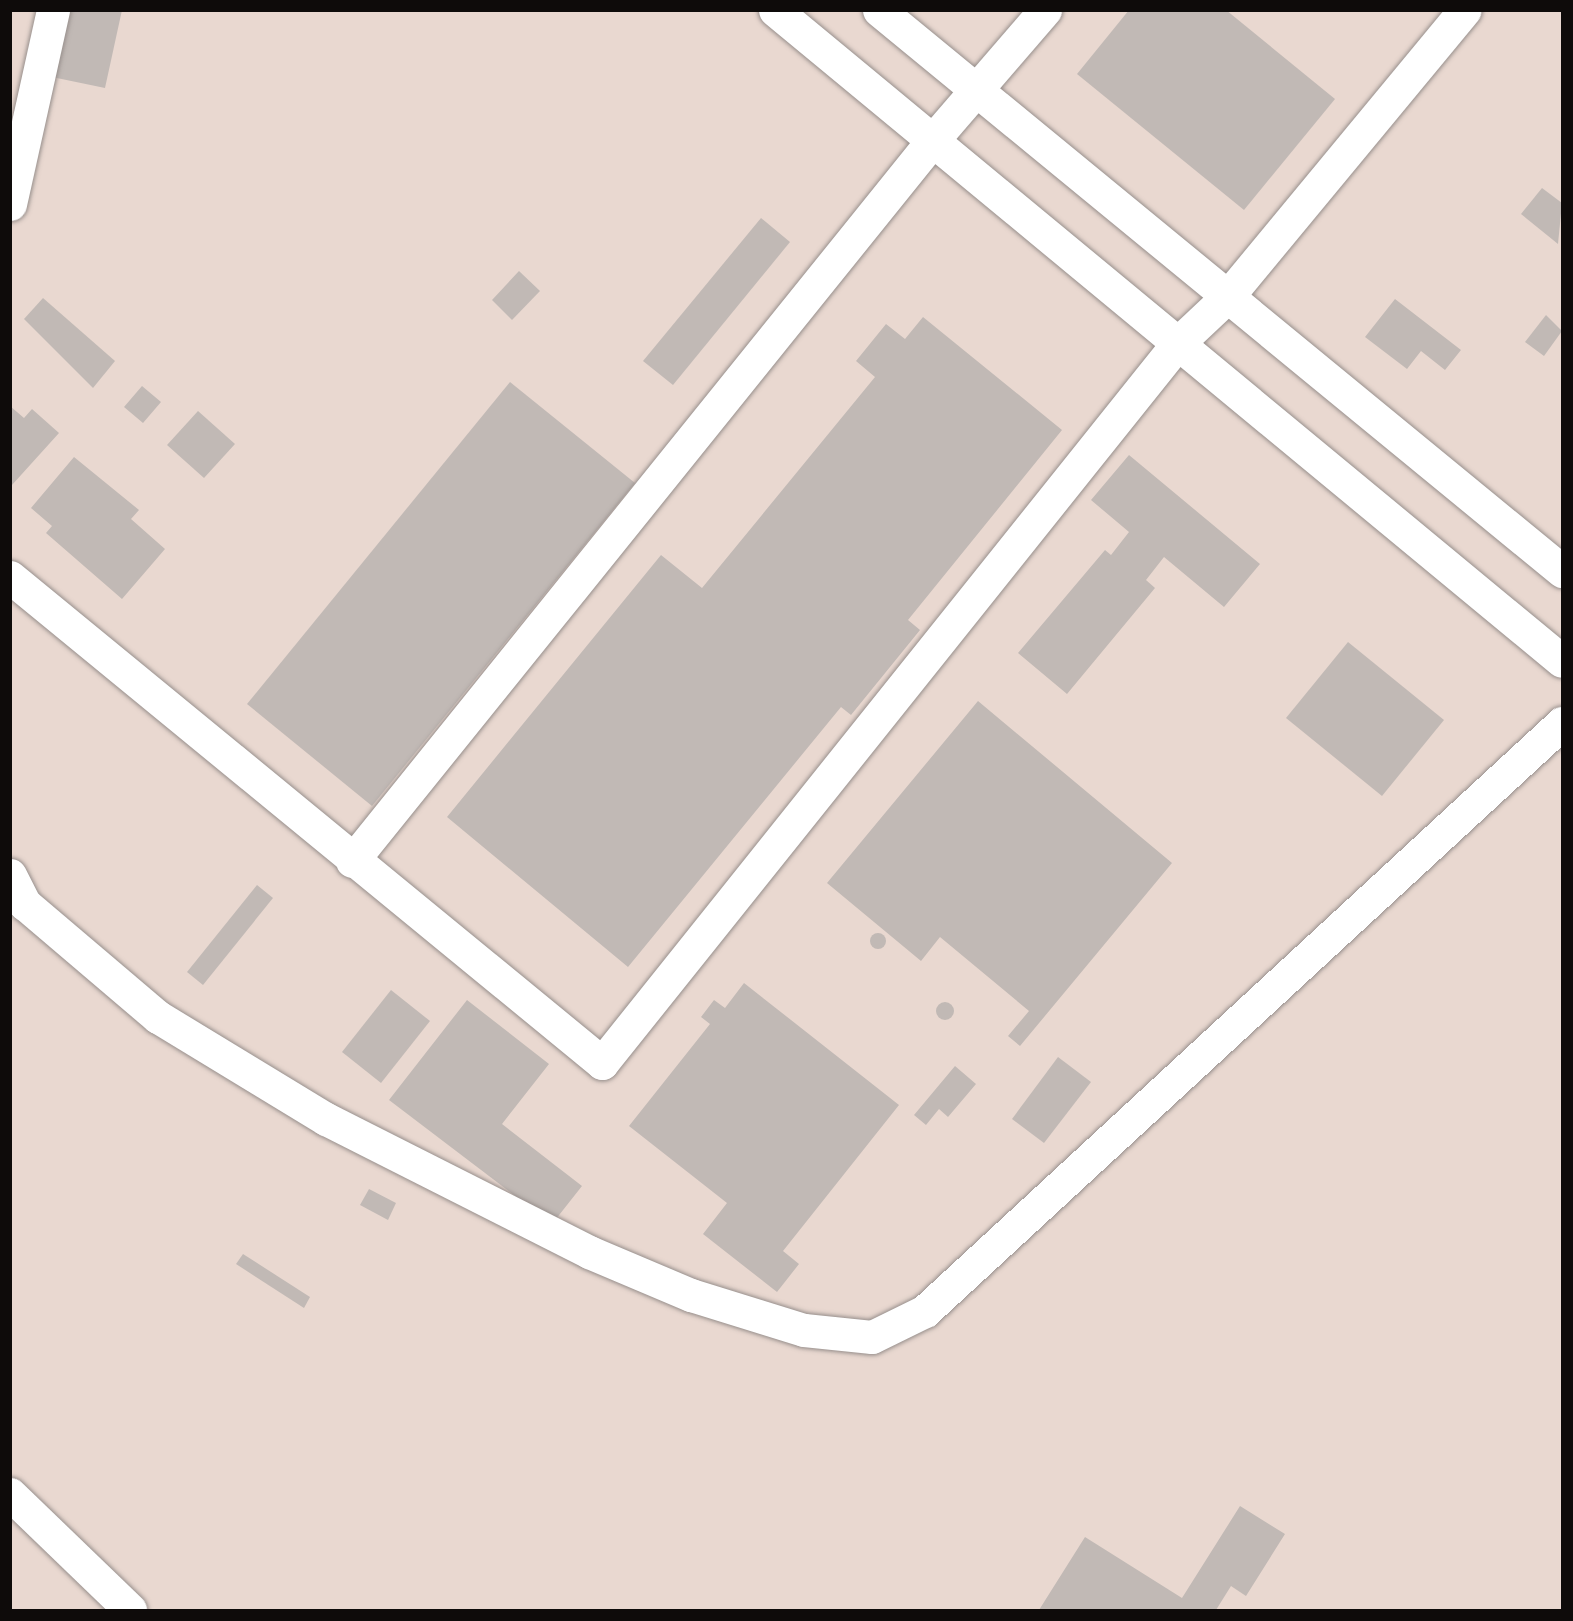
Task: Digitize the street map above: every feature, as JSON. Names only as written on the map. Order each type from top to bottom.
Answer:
[{"type":"lane","points":[[10,204],[53,10]]},
{"type":"lane","points":[[775,10],[1178,344],[1558,648]]},
{"type":"lane","points":[[879,10],[1563,571]]},
{"type":"lane","points":[[351,861],[932,141],[978,93],[1045,10]]},
{"type":"lane","points":[[10,577],[351,861],[602,1063],[1178,344],[1228,296],[1465,10]]},
{"type":"lane","points":[[10,875],[25,904],[158,1017],[326,1119],[589,1252],[691,1295],[804,1330],[872,1337],[925,1311],[1563,723]]},
{"type":"lane","points":[[10,1494],[130,1611]]},
{"type":"shaded area","points":[[11,11],[1562,11],[1562,1610],[11,1610]]},
{"type":"building","points":[[67,10],[122,10],[105,88],[52,77]]},
{"type":"building","points":[[1129,10],[1226,10],[1335,99],[1244,210],[1077,74]]},
{"type":"building","points":[[1542,188],[1562,203],[1558,244],[1521,214]]},
{"type":"building","points":[[761,218],[790,242],[673,385],[643,361]]},
{"type":"building","points":[[519,271],[540,291],[512,320],[492,300]]},
{"type":"building","points":[[43,298],[115,361],[93,388],[24,319]]},
{"type":"building","points":[[1395,299],[1461,350],[1445,370],[1421,351],[1407,369],[1365,337]]},
{"type":"building","points":[[1546,315],[1562,331],[1544,356],[1525,342]]},
{"type":"building","points":[[923,317],[1062,430],[908,620],[920,630],[851,715],[841,707],[628,967],[447,817],[661,555],[702,588],[875,377],[856,361],[886,324],[905,339]]},
{"type":"building","points":[[510,382],[635,483],[372,806],[247,704]]},
{"type":"building","points":[[142,386],[161,402],[143,423],[124,407]]},
{"type":"building","points":[[10,406],[24,418],[32,409],[59,433],[12,485]]},
{"type":"building","points":[[198,411],[235,444],[204,478],[167,445]]},
{"type":"building","points":[[1129,455],[1260,564],[1224,607],[1164,557],[1146,580],[1155,588],[1067,694],[1018,653],[1105,550],[1111,555],[1129,532],[1091,500]]},
{"type":"building","points":[[74,457],[139,510],[131,519],[165,549],[122,599],[46,533],[52,526],[31,508]]},
{"type":"building","points":[[1348,642],[1444,720],[1382,796],[1286,718]]},
{"type":"building","points":[[978,701],[1172,863],[1020,1046],[1008,1036],[1029,1011],[940,937],[921,961],[827,883]]},
{"type":"building","points":[[257,885],[273,898],[203,985],[187,972]]},
{"type":"building","points":[[878,933],[886,941],[878,949],[870,941]]},
{"type":"building","points":[[744,983],[899,1105],[783,1251],[799,1264],[777,1292],[703,1234],[727,1203],[629,1126],[710,1024],[701,1017],[714,1000],[725,1008]]},
{"type":"building","points":[[391,990],[430,1021],[381,1083],[342,1052]]},
{"type":"building","points":[[467,1000],[549,1064],[502,1124],[582,1186],[552,1224],[389,1100]]},
{"type":"building","points":[[941,1002],[949,1002],[954,1007],[952,1018],[941,1020],[936,1015],[936,1007]]},
{"type":"building","points":[[1058,1057],[1091,1082],[1044,1143],[1012,1119]]},
{"type":"building","points":[[955,1066],[976,1084],[948,1117],[939,1109],[926,1125],[914,1115]]},
{"type":"building","points":[[369,1189],[396,1203],[388,1220],[360,1205]]},
{"type":"building","points":[[243,1254],[310,1297],[304,1308],[236,1264]]},
{"type":"building","points":[[1240,1506],[1285,1534],[1246,1596],[1231,1586],[1216,1610],[1039,1610],[1085,1537],[1182,1598]]}]
